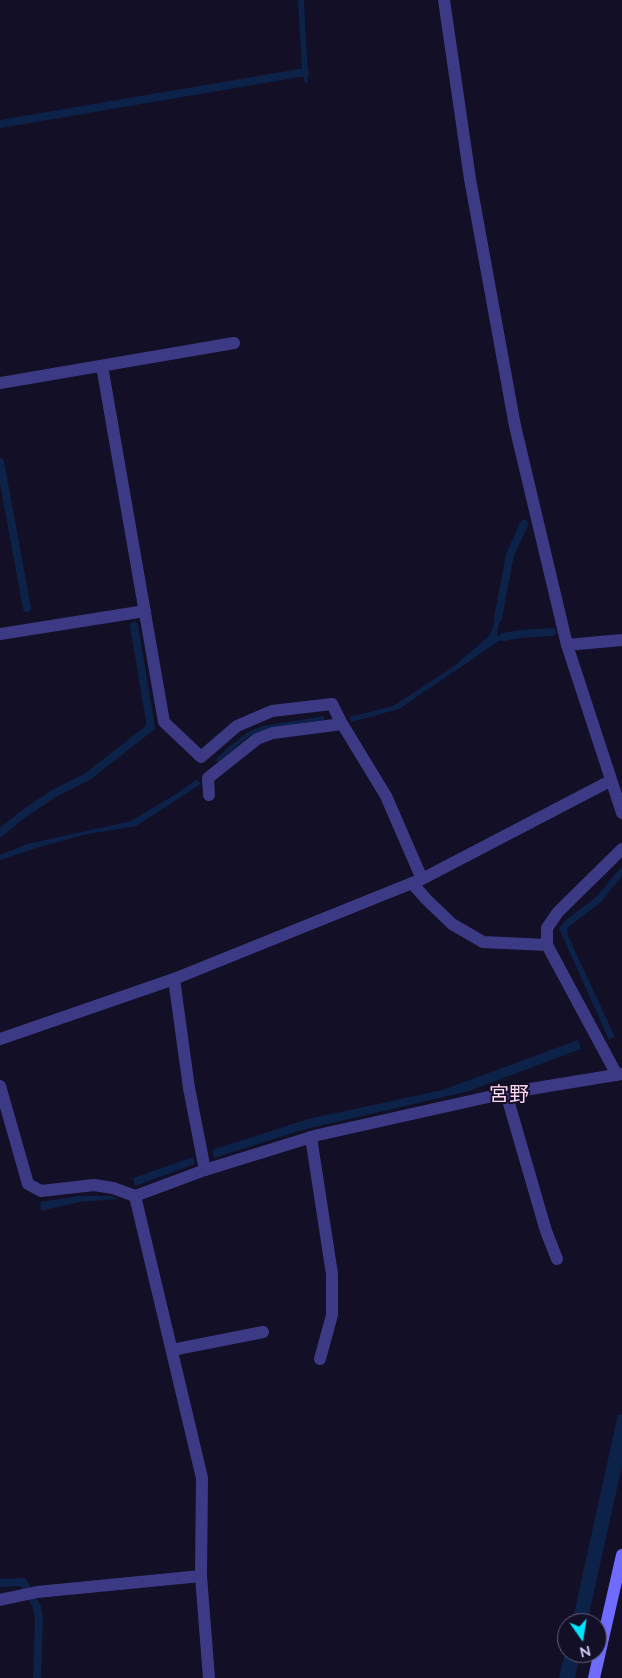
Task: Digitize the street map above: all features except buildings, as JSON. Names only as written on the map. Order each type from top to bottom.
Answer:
[{"type":"street","points":[[444,0],[470,179],[515,426],[567,646],[622,813]]},
{"type":"street","points":[[0,383],[234,343]]},
{"type":"street","points":[[102,366],[164,722],[200,757],[237,726],[272,711],[332,704],[386,796],[417,881],[426,899],[452,924],[483,942],[547,945]]},
{"type":"street","points":[[0,634],[144,611]]},
{"type":"street","points":[[567,646],[622,640]]},
{"type":"street","points":[[209,795],[208,778],[257,739],[273,734],[342,724]]},
{"type":"street","points":[[0,1039],[174,979],[417,881],[610,780]]},
{"type":"street","points":[[0,1086],[28,1184],[41,1191],[94,1185],[113,1188],[135,1196],[205,1170],[310,1137],[506,1093],[620,1074],[547,945],[547,928],[558,912],[622,849]]},
{"type":"street","points":[[174,979],[189,1088],[205,1170]]},
{"type":"street","points":[[506,1093],[546,1231],[557,1259]]},
{"type":"street","points":[[310,1137],[332,1274],[332,1315],[320,1359]]},
{"type":"street","points":[[135,1196],[202,1478],[201,1576],[209,1678]]},
{"type":"street","points":[[172,1350],[263,1332]]},
{"type":"street","points":[[594,1678],[622,1555]]},
{"type":"street","points":[[0,1600],[37,1592],[201,1576]]},
{"type":"water","points":[[298,0],[304,0],[307,83],[305,83],[302,69]]},
{"type":"water","points":[[498,610],[501,610],[497,636],[515,633],[513,638],[499,641],[399,709],[351,722],[350,717],[393,706],[453,667],[488,637]]},
{"type":"water","points":[[324,716],[324,720],[282,726],[249,736],[218,762],[216,759],[248,732],[263,726]]},
{"type":"water","points":[[196,780],[201,784],[136,826],[83,835],[0,860],[0,855],[27,844],[131,821]]},
{"type":"water","points":[[622,866],[622,876],[601,902],[567,928],[568,936],[615,1037],[609,1040],[559,928],[566,920],[597,896]]},
{"type":"water","points":[[578,1040],[581,1049],[469,1091],[302,1130],[214,1158],[212,1150],[308,1119],[442,1090]]},
{"type":"water","points":[[193,1157],[195,1164],[135,1186],[133,1178]]},
{"type":"water","points":[[78,1196],[112,1196],[118,1199],[79,1202],[41,1211],[40,1202]]},
{"type":"water","points":[[618,1414],[622,1415],[622,1466],[589,1613],[574,1613]]},
{"type":"water","points":[[562,1663],[578,1663],[575,1678],[559,1678]]},
{"type":"waterway","points":[[0,124],[305,72]]},
{"type":"waterway","points":[[0,462],[27,608]]},
{"type":"waterway","points":[[498,618],[510,555],[524,524]]},
{"type":"waterway","points":[[0,833],[53,794],[87,777],[151,727],[134,626]]},
{"type":"waterway","points":[[504,637],[552,632]]},
{"type":"waterway","points":[[0,1583],[23,1582],[37,1607],[39,1619],[37,1678]]},
{"type":"district","name":"宮野","points":[[509,1095]]}]
